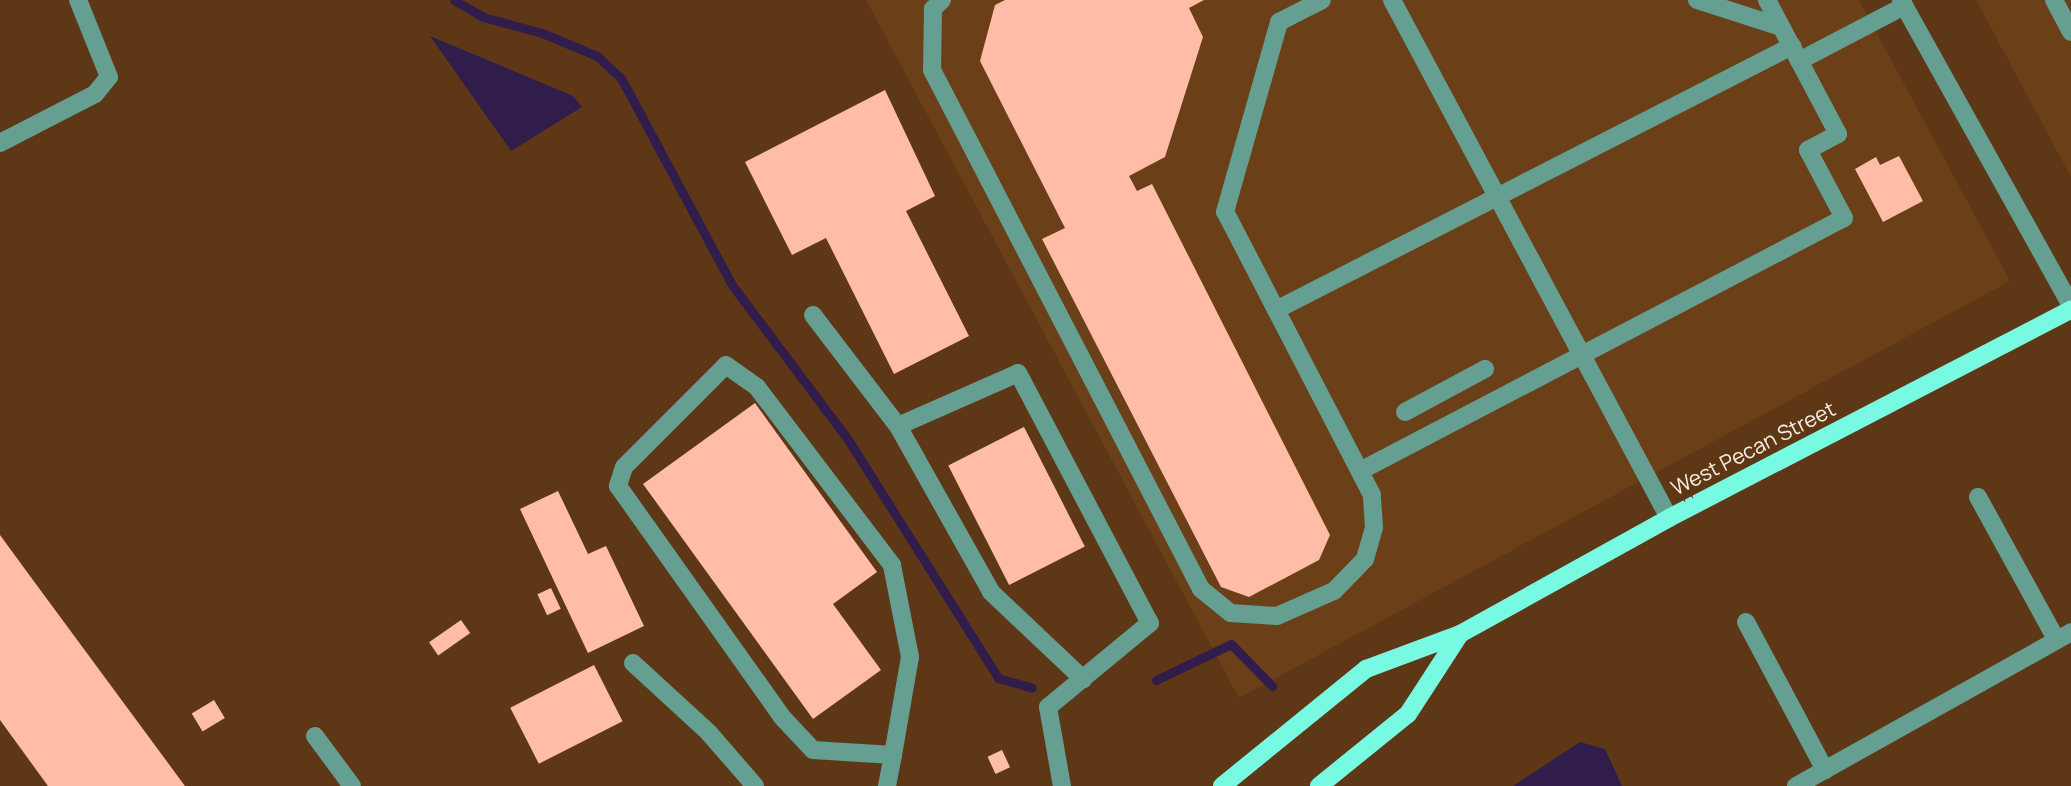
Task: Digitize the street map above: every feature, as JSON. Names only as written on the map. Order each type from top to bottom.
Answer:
[{"type":"main road","name":"West Pecan Street","points":[[1222,786],[1366,669],[1460,634],[1669,518],[2071,308]]},
{"type":"main road","name":"West Pecan Street","points":[[1319,786],[1408,714],[1460,634]]},
{"type":"street","points":[[0,143],[95,94],[109,78],[78,0]]},
{"type":"street","points":[[942,0],[933,9],[932,69],[1201,589],[1231,613],[1277,616],[1334,591],[1365,559],[1374,527],[1372,495],[1225,212],[1279,22],[1322,0]]},
{"type":"street","points":[[1392,0],[1669,518]]},
{"type":"street","points":[[1697,0],[1781,27]]},
{"type":"street","points":[[1360,471],[1844,218],[1808,150],[1838,134],[1767,0]]},
{"type":"street","points":[[2054,0],[2071,32]]},
{"type":"street","points":[[1276,310],[1497,197],[1903,3],[2071,308]]},
{"type":"street","points":[[813,315],[898,426],[991,592],[1083,679]]},
{"type":"street","points":[[887,786],[893,755],[910,657],[892,565],[757,387],[726,365],[624,467],[618,486],[782,717],[813,750],[893,755]]},
{"type":"street","points":[[1405,412],[1485,369]]},
{"type":"street","points":[[898,426],[1018,373],[1150,623],[1048,707],[1062,786]]},
{"type":"street","points":[[1796,786],[2067,634],[1978,497]]},
{"type":"street","points":[[1746,622],[1825,770]]},
{"type":"street","points":[[634,663],[709,733],[755,786]]},
{"type":"street","points":[[314,736],[352,786]]},
{"type":"shaded area","points":[[866,0],[1859,0],[2010,281],[1239,698]]},
{"type":"shaded area","points":[[1976,0],[2071,0],[2071,177]]},
{"type":"shaded area","points":[[430,36],[573,96],[582,107],[511,151]]},
{"type":"shaded area","points":[[1580,742],[1605,749],[1622,786],[1513,786]]},
{"type":"building","points":[[1005,0],[1204,0],[1189,8],[1203,37],[1165,157],[1129,176],[1137,191],[1152,184],[1330,535],[1319,560],[1249,597],[1221,587],[1042,239],[1065,228],[980,61],[995,5]]},
{"type":"building","points":[[885,90],[935,196],[906,211],[969,336],[894,374],[826,238],[792,255],[745,162]]},
{"type":"building","points":[[1899,156],[1923,201],[1883,222],[1855,169],[1876,157],[1880,165]]},
{"type":"building","points":[[755,403],[877,572],[833,604],[881,670],[813,719],[643,484]]},
{"type":"building","points":[[1024,427],[1085,546],[1009,585],[948,466]]},
{"type":"building","points":[[558,491],[588,554],[606,546],[644,626],[588,653],[520,509]]},
{"type":"building","points":[[0,535],[185,786],[48,786],[0,720]]},
{"type":"building","points":[[551,588],[561,609],[547,615],[537,594]]},
{"type":"building","points":[[461,620],[470,633],[438,655],[429,642]]},
{"type":"building","points":[[594,665],[623,721],[539,764],[510,708]]},
{"type":"building","points":[[214,700],[225,718],[203,731],[192,713]]},
{"type":"building","points":[[1002,750],[1010,767],[996,774],[987,757]]},
{"type":"waterway","points":[[454,0],[483,17],[542,33],[597,56],[621,78],[732,285],[849,441],[998,678],[1032,688]]},
{"type":"waterway","points":[[1156,680],[1231,644],[1272,686]]}]
